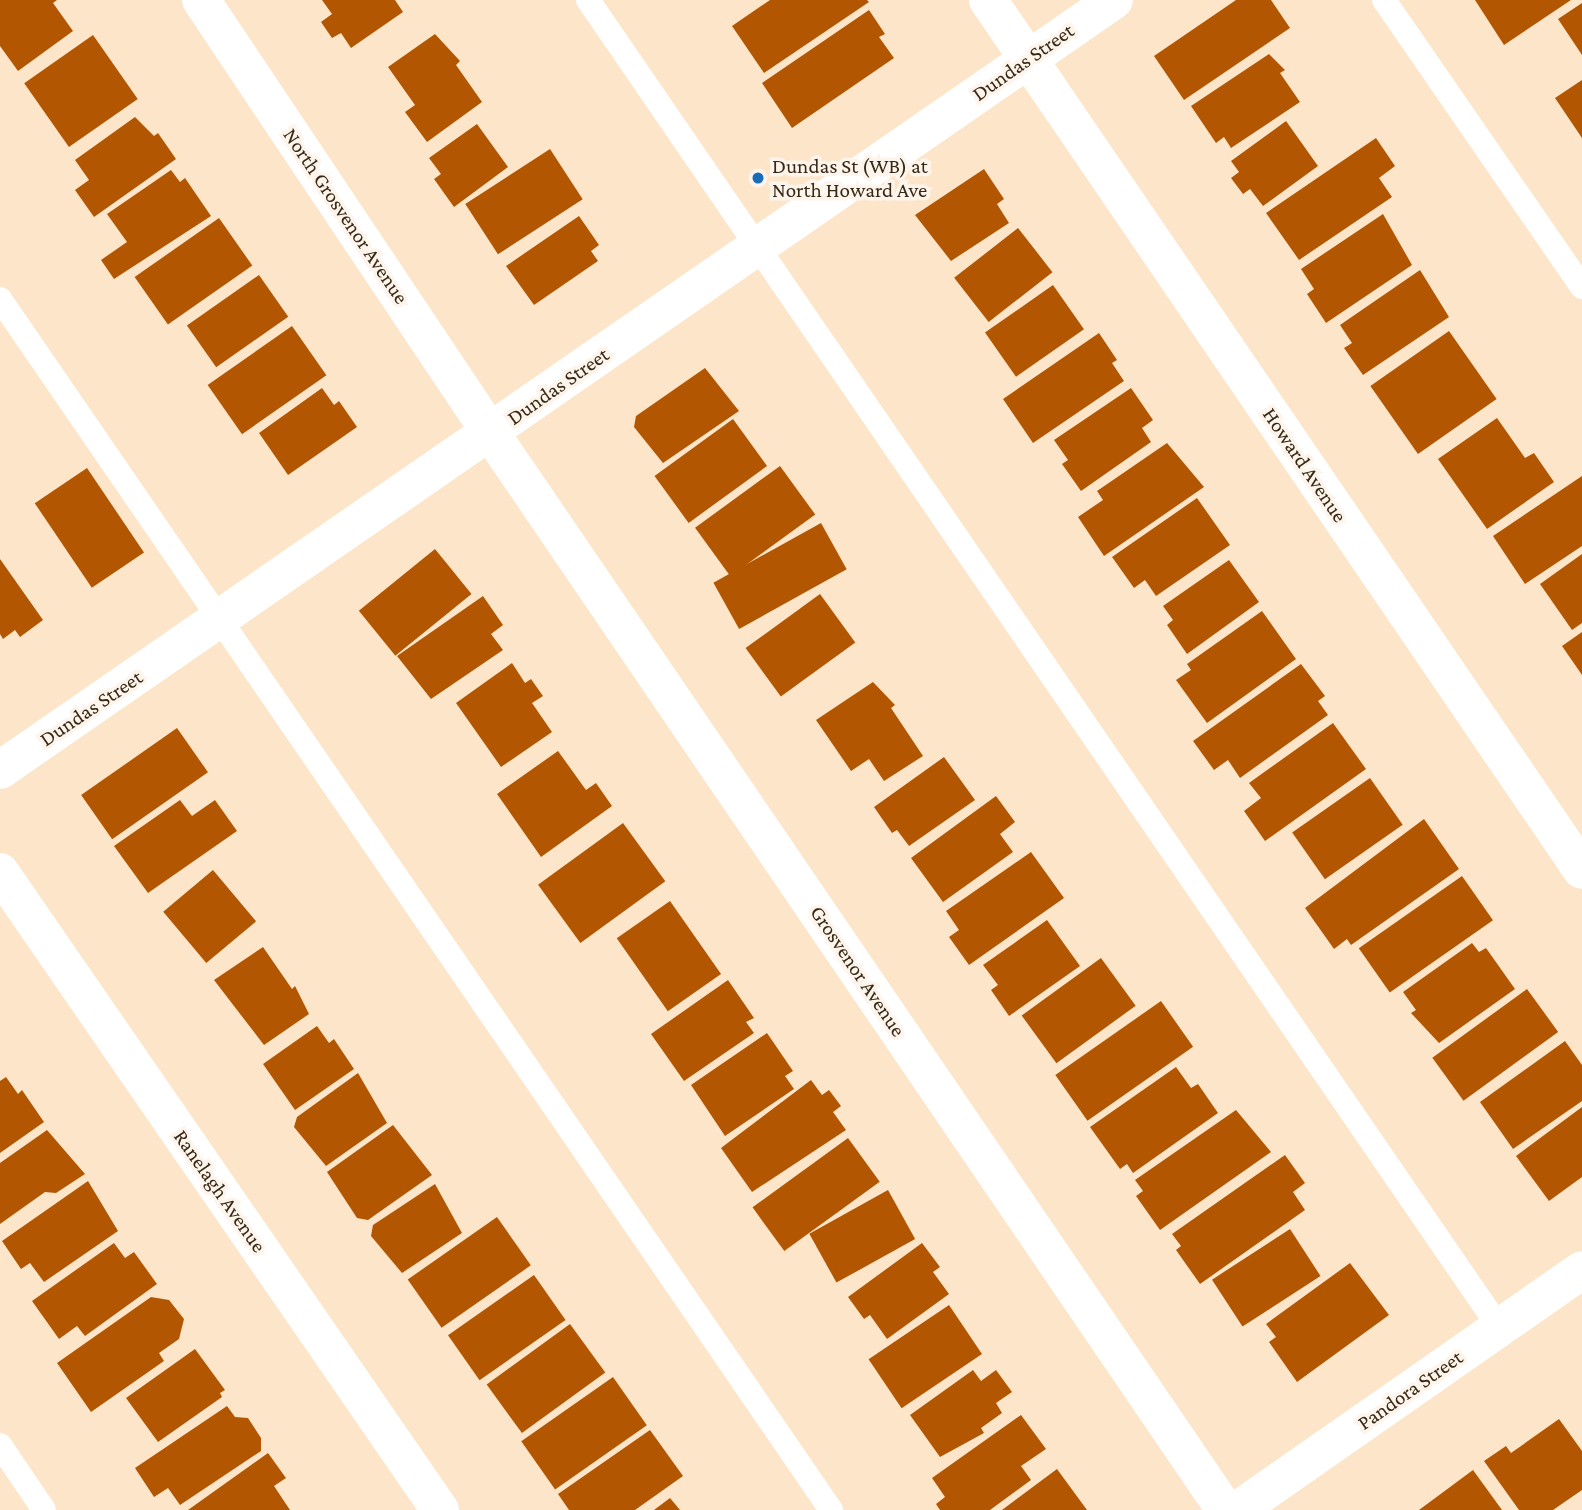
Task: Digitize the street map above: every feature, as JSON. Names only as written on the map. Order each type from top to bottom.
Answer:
[{"type":"street","name":"North Grosvenor Avenue","points":[[201,0],[490,432]]},
{"type":"street","name":"Howard Avenue","points":[[988,0],[1582,870]]},
{"type":"street","name":"Dundas Street","points":[[0,769],[219,621],[1114,0]]},
{"type":"street","name":"Grosvenor Avenue","points":[[490,432],[1225,1510]]},
{"type":"street","name":"Ranelagh Avenue","points":[[0,872],[440,1510]]},
{"type":"street","name":"Pandora Street","points":[[1238,1510],[1582,1270]]},
{"type":"lane","points":[[588,0],[1499,1327]]},
{"type":"lane","points":[[1384,0],[1582,287]]},
{"type":"lane","points":[[0,299],[831,1510]]},
{"type":"lane","points":[[0,1445],[44,1510]]},
{"type":"building","points":[[0,0],[57,0],[53,3],[73,31],[18,71],[0,46]]},
{"type":"building","points":[[322,0],[395,0],[403,12],[351,48],[341,33],[332,38],[321,22],[332,14]]},
{"type":"building","points":[[770,0],[869,2],[764,73],[732,26]]},
{"type":"building","points":[[1236,0],[1271,0],[1290,28],[1184,100],[1154,56]]},
{"type":"building","points":[[1475,0],[1571,0],[1504,45]]},
{"type":"building","points":[[1582,3],[1582,55],[1558,19]]},
{"type":"building","points":[[869,10],[885,34],[879,37],[894,58],[792,128],[762,83]]},
{"type":"building","points":[[435,34],[460,61],[456,65],[482,102],[427,142],[405,112],[415,105],[388,67]]},
{"type":"building","points":[[93,35],[138,99],[69,147],[24,83]]},
{"type":"building","points":[[1269,54],[1285,70],[1280,73],[1300,102],[1231,148],[1224,137],[1216,143],[1191,106]]},
{"type":"building","points":[[1582,80],[1582,138],[1555,98]]},
{"type":"building","points":[[135,117],[154,136],[158,133],[176,159],[94,217],[75,190],[89,180],[75,160]]},
{"type":"building","points":[[1286,121],[1318,166],[1263,206],[1250,189],[1243,194],[1231,178],[1239,172],[1231,161]]},
{"type":"building","points":[[477,124],[508,167],[454,207],[434,179],[441,174],[429,158]]},
{"type":"building","points":[[1376,138],[1395,166],[1379,178],[1392,197],[1299,260],[1266,213]]},
{"type":"building","points":[[550,149],[583,199],[498,254],[465,204]]},
{"type":"building","points":[[984,169],[1004,199],[997,204],[1009,223],[951,261],[915,215]]},
{"type":"building","points":[[171,170],[180,182],[185,178],[211,216],[114,279],[101,260],[127,242],[107,214]]},
{"type":"building","points":[[1383,214],[1412,265],[1326,323],[1307,294],[1314,289],[1301,269]]},
{"type":"building","points":[[579,216],[599,245],[591,251],[598,261],[534,305],[506,266]]},
{"type":"building","points":[[219,218],[252,266],[168,325],[135,277]]},
{"type":"building","points":[[1018,228],[1052,272],[989,322],[954,278]]},
{"type":"building","points":[[1420,270],[1449,317],[1363,375],[1344,348],[1352,343],[1340,325]]},
{"type":"building","points":[[259,275],[288,317],[216,367],[187,325]]},
{"type":"building","points":[[1053,285],[1084,329],[1016,377],[985,333]]},
{"type":"building","points":[[292,326],[326,375],[242,434],[208,385]]},
{"type":"building","points":[[1449,331],[1497,399],[1418,454],[1370,386]]},
{"type":"building","points":[[1099,333],[1117,360],[1112,363],[1124,381],[1033,443],[1003,399]]},
{"type":"building","points":[[705,368],[739,411],[663,463],[634,427],[636,416]]},
{"type":"building","points":[[322,388],[334,405],[339,401],[357,427],[288,475],[259,433]]},
{"type":"building","points":[[1131,388],[1153,420],[1142,428],[1151,442],[1081,491],[1062,464],[1068,460],[1054,440]]},
{"type":"building","points":[[1497,418],[1525,458],[1534,453],[1554,482],[1487,529],[1438,459]]},
{"type":"building","points":[[733,419],[767,466],[689,523],[655,476]]},
{"type":"building","points":[[1167,443],[1204,487],[1104,556],[1078,517],[1103,500],[1097,491]]},
{"type":"building","points":[[780,466],[815,515],[730,576],[695,528]]},
{"type":"building","points":[[87,468],[144,553],[92,588],[35,503]]},
{"type":"building","points":[[1582,476],[1582,546],[1525,584],[1493,536]]},
{"type":"building","points":[[1197,498],[1230,545],[1156,596],[1145,580],[1134,588],[1112,557]]},
{"type":"building","points":[[821,523],[847,569],[739,629],[713,583]]},
{"type":"building","points":[[435,549],[472,594],[395,656],[359,611]]},
{"type":"building","points":[[1582,554],[1582,623],[1572,630],[1540,584]]},
{"type":"building","points":[[0,559],[43,620],[20,637],[15,630],[3,639],[0,634]]},
{"type":"building","points":[[1229,560],[1259,602],[1187,654],[1167,625],[1173,620],[1163,606]]},
{"type":"building","points":[[820,594],[855,643],[781,697],[746,648]]},
{"type":"building","points":[[483,596],[503,625],[491,634],[503,650],[431,699],[397,656]]},
{"type":"building","points":[[1262,611],[1296,659],[1207,723],[1176,680],[1191,670],[1187,664]]},
{"type":"building","points":[[1582,632],[1582,675],[1562,646]]},
{"type":"building","points":[[512,663],[525,683],[531,679],[543,696],[532,703],[552,732],[501,767],[456,703]]},
{"type":"building","points":[[1301,664],[1325,696],[1318,701],[1328,715],[1240,778],[1228,760],[1214,770],[1193,741]]},
{"type":"building","points":[[873,682],[895,705],[891,708],[923,756],[884,781],[869,759],[851,771],[816,720]]},
{"type":"building","points":[[1333,723],[1366,769],[1265,841],[1244,811],[1261,798],[1249,783]]},
{"type":"building","points":[[177,728],[208,772],[112,839],[81,795]]},
{"type":"building","points":[[558,751],[586,790],[596,783],[612,806],[541,857],[497,794]]},
{"type":"building","points":[[944,757],[975,800],[909,846],[897,830],[892,833],[874,807]]},
{"type":"building","points":[[1370,778],[1403,825],[1325,879],[1292,832]]},
{"type":"building","points":[[996,796],[1015,822],[1000,834],[1013,852],[943,902],[911,858]]},
{"type":"building","points":[[180,800],[192,816],[215,800],[237,831],[148,893],[114,846]]},
{"type":"building","points":[[1424,819],[1459,869],[1351,945],[1347,939],[1334,949],[1305,908]]},
{"type":"building","points":[[623,823],[665,881],[580,943],[538,885]]},
{"type":"building","points":[[1031,852],[1064,898],[969,965],[949,937],[959,930],[946,911]]},
{"type":"building","points":[[213,870],[256,921],[206,963],[163,912]]},
{"type":"building","points":[[1462,876],[1493,920],[1390,993],[1359,948]]},
{"type":"building","points":[[670,901],[721,974],[668,1011],[617,938]]},
{"type":"building","points":[[1047,920],[1080,966],[1009,1016],[991,990],[998,985],[983,965]]},
{"type":"building","points":[[1472,943],[1479,952],[1486,948],[1515,989],[1439,1043],[1411,1013],[1416,1010],[1403,992]]},
{"type":"building","points":[[263,947],[292,989],[295,986],[309,1014],[264,1045],[214,980]]},
{"type":"building","points":[[1101,958],[1136,1006],[1056,1063],[1022,1016]]},
{"type":"building","points":[[728,980],[754,1018],[746,1022],[754,1033],[684,1081],[651,1034]]},
{"type":"building","points":[[1527,989],[1558,1032],[1463,1101],[1432,1058]]},
{"type":"building","points":[[1161,1001],[1193,1047],[1087,1121],[1055,1075]]},
{"type":"building","points":[[317,1026],[329,1043],[334,1039],[354,1069],[295,1110],[263,1064]]},
{"type":"building","points":[[767,1033],[793,1071],[785,1076],[794,1089],[725,1136],[691,1085]]},
{"type":"building","points":[[1565,1041],[1582,1065],[1582,1101],[1513,1149],[1480,1102]]},
{"type":"building","points":[[1176,1067],[1191,1088],[1198,1084],[1218,1113],[1133,1173],[1127,1164],[1120,1169],[1090,1127]]},
{"type":"building","points":[[358,1073],[387,1123],[326,1166],[294,1127],[297,1117]]},
{"type":"building","points":[[6,1077],[18,1094],[22,1090],[44,1122],[0,1153],[0,1081]]},
{"type":"building","points":[[811,1080],[822,1095],[829,1090],[841,1106],[833,1112],[846,1130],[752,1192],[721,1148]]},
{"type":"building","points":[[1582,1107],[1582,1177],[1549,1201],[1516,1156]]},
{"type":"building","points":[[1236,1110],[1271,1152],[1160,1230],[1136,1196],[1143,1191],[1135,1180]]},
{"type":"building","points":[[393,1125],[432,1175],[368,1220],[357,1218],[327,1172]]},
{"type":"building","points":[[47,1130],[85,1174],[56,1193],[45,1192],[0,1224],[0,1163]]},
{"type":"building","points":[[848,1138],[880,1182],[784,1251],[753,1207]]},
{"type":"building","points":[[1285,1155],[1305,1183],[1293,1192],[1305,1210],[1200,1284],[1176,1250],[1181,1246],[1172,1234]]},
{"type":"building","points":[[88,1181],[118,1231],[44,1282],[30,1263],[21,1269],[2,1241]]},
{"type":"building","points":[[435,1184],[462,1233],[402,1273],[371,1236],[373,1225]]},
{"type":"building","points":[[888,1190],[915,1239],[836,1283],[809,1234]]},
{"type":"building","points":[[497,1217],[531,1265],[442,1328],[408,1280]]},
{"type":"building","points":[[1290,1229],[1320,1276],[1243,1327],[1212,1280]]},
{"type":"building","points":[[114,1243],[125,1258],[134,1252],[157,1284],[85,1336],[77,1326],[59,1339],[32,1301]]},
{"type":"building","points":[[922,1243],[940,1267],[933,1272],[949,1294],[887,1339],[870,1315],[864,1319],[848,1297]]},
{"type":"building","points":[[1350,1263],[1389,1315],[1297,1382],[1269,1342],[1276,1337],[1266,1324]]},
{"type":"building","points":[[534,1275],[566,1320],[480,1380],[448,1335]]},
{"type":"building","points":[[151,1297],[169,1300],[184,1319],[179,1339],[159,1353],[164,1361],[91,1412],[57,1363]]},
{"type":"building","points":[[949,1305],[982,1354],[902,1408],[869,1359]]},
{"type":"building","points":[[570,1324],[605,1373],[522,1433],[487,1385]]},
{"type":"building","points":[[195,1349],[225,1390],[220,1393],[222,1397],[158,1442],[126,1398]]},
{"type":"building","points":[[973,1370],[981,1381],[996,1370],[1012,1392],[996,1403],[1002,1413],[981,1428],[984,1433],[940,1457],[910,1415]]},
{"type":"building","points":[[613,1377],[647,1425],[555,1490],[521,1441]]},
{"type":"building","points":[[227,1406],[235,1417],[248,1418],[261,1438],[261,1451],[180,1505],[168,1488],[154,1497],[135,1468]]},
{"type":"building","points":[[1021,1415],[1046,1449],[1021,1466],[1031,1480],[990,1510],[940,1510],[936,1504],[945,1497],[932,1478]]},
{"type":"building","points":[[1559,1419],[1582,1451],[1582,1490],[1553,1510],[1519,1510],[1484,1461],[1506,1446],[1511,1453]]},
{"type":"building","points":[[650,1430],[683,1476],[635,1510],[569,1510],[558,1494]]},
{"type":"building","points":[[268,1453],[286,1478],[274,1486],[290,1510],[188,1510]]},
{"type":"building","points":[[1057,1469],[1087,1510],[1002,1510]]},
{"type":"building","points":[[1473,1470],[1502,1510],[1419,1510]]},
{"type":"building","points":[[670,1498],[680,1510],[654,1510]]},
{"type":"place","name":"Dundas St (WB) at North Howard Ave","points":[[758,178]]}]
